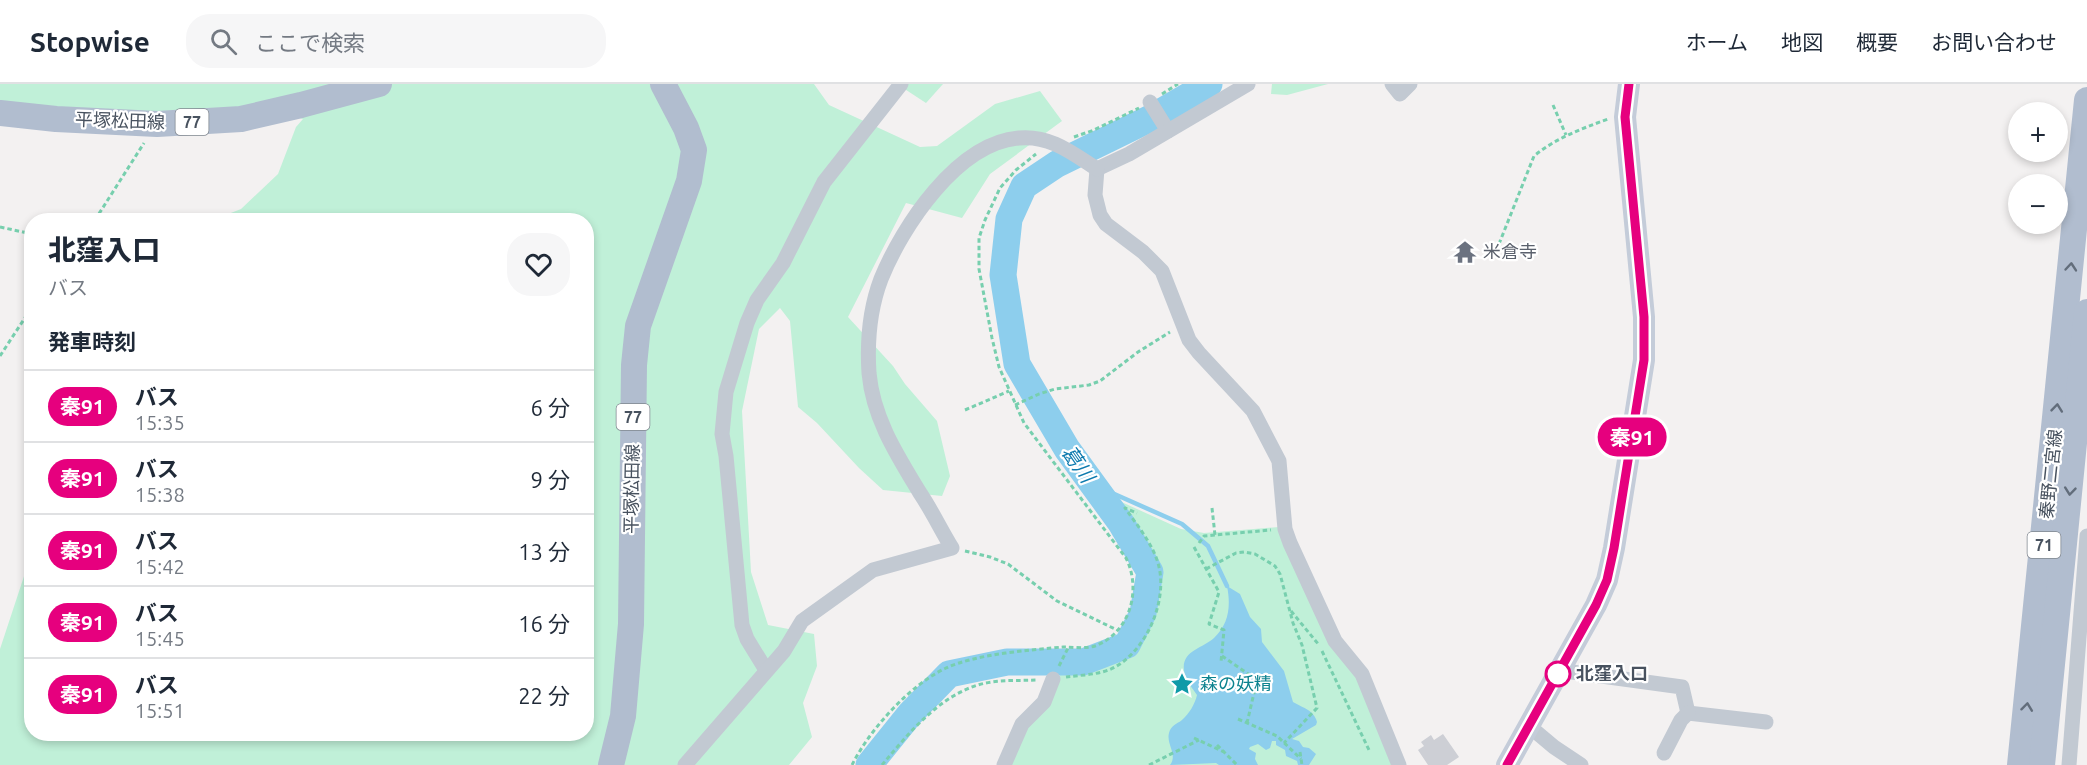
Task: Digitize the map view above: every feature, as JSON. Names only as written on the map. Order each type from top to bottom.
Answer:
[{"type":"main road","name":"平塚松田線","points":[[0,113],[56,119],[156,124],[241,119],[379,84]]},
{"type":"main road","name":"平塚松田線","points":[[611,765],[622,716],[631,624],[634,365],[638,326],[689,181],[694,150],[686,128],[663,84]]},
{"type":"main road","name":"71","points":[[2079,322],[2081,166],[2087,100]]},
{"type":"main road","name":"秦野二宮線","points":[[2020,765],[2079,322]]},
{"type":"main road","name":"秦野二宮線","points":[[2042,765],[2079,322]]},
{"type":"street","points":[[766,670],[747,639],[742,625],[722,434],[726,392],[747,323],[758,300],[783,262],[824,182],[901,84]]},
{"type":"street","points":[[1093,166],[1129,154],[1248,84]]},
{"type":"street","points":[[1392,84],[1400,94],[1410,84]]},
{"type":"street","points":[[1507,765],[1562,668],[1607,580],[1644,360],[1644,317],[1625,117],[1629,84]]},
{"type":"street","points":[[1150,102],[1168,131]]},
{"type":"street","points":[[685,765],[784,651],[802,621],[873,570],[952,548],[906,470],[876,412],[869,374],[868,341],[881,280],[898,242],[920,208],[964,162],[1001,142],[1019,138],[1059,145],[1093,166]]},
{"type":"street","points":[[1093,166],[1095,195],[1100,215],[1106,224],[1143,252],[1162,272],[1189,340],[1254,411],[1279,461],[1285,529],[1327,626],[1362,674],[1399,765]]},
{"type":"street","points":[[2069,765],[2087,536]]},
{"type":"street","points":[[1562,668],[1572,672],[1682,687],[1688,713]]},
{"type":"street","points":[[1004,765],[1022,724],[1044,702],[1053,679]]},
{"type":"street","points":[[1688,713],[1766,722]]},
{"type":"street","points":[[1664,753],[1681,720],[1688,713]]},
{"type":"street","points":[[1529,726],[1554,747],[1581,765]]},
{"type":"path","points":[[852,765],[866,740],[882,722],[902,701],[933,675],[963,662],[984,657],[1068,647],[1092,647],[1106,641],[1123,624],[1131,606],[1132,570],[1126,558],[1024,423],[1009,391],[999,367],[986,307],[979,269],[979,238],[1000,188],[1016,170],[1064,141],[1094,130],[1150,102],[1178,84]]},
{"type":"path","points":[[1553,105],[1566,135]]},
{"type":"path","points":[[1499,244],[1534,156],[1544,147],[1566,135],[1608,118],[1625,117]]},
{"type":"path","points":[[99,213],[156,124]]},
{"type":"path","points":[[0,227],[24,232]]},
{"type":"path","points":[[0,356],[24,319]]},
{"type":"path","points":[[1016,405],[1039,393],[1089,386],[1100,381],[1137,352],[1183,325]]},
{"type":"path","points":[[964,410],[1009,391]]},
{"type":"path","points":[[882,765],[925,717],[953,695],[987,683],[1053,679],[1101,672],[1112,669],[1134,651],[1155,618],[1160,597],[1159,565],[1153,549],[1125,508],[1137,513]]},
{"type":"path","points":[[1212,508],[1215,535]]},
{"type":"path","points":[[1199,543],[1204,537],[1215,535],[1285,529]]},
{"type":"path","points":[[1194,547],[1219,592],[1209,624],[1224,630],[1221,662]]},
{"type":"path","points":[[952,548],[1008,564],[1057,601],[1117,630]]},
{"type":"path","points":[[1206,569],[1236,553],[1244,552],[1255,554],[1275,566],[1280,574],[1302,645],[1317,708],[1284,743]]},
{"type":"path","points":[[1289,608],[1318,643],[1369,750]]},
{"type":"path","points":[[1053,679],[1068,647]]},
{"type":"path","points":[[1222,656],[1257,680],[1247,723]]},
{"type":"path","points":[[1238,719],[1277,736],[1301,759]]},
{"type":"path","points":[[1194,738],[1224,752]]},
{"type":"path","points":[[1149,765],[1199,740]]},
{"type":"path","points":[[1218,745],[1237,765]]},
{"type":"path","points":[[1300,752],[1302,765]]},
{"type":"green space","points":[[0,84],[814,84],[829,105],[920,147],[937,146],[995,104],[1040,91],[1062,121],[990,174],[962,218],[906,203],[848,317],[893,366],[905,384],[937,421],[950,476],[942,496],[883,490],[817,423],[798,407],[790,321],[780,308],[759,329],[742,411],[751,572],[768,625],[814,634],[817,666],[803,703],[812,737],[789,765],[0,765],[0,649],[24,576],[24,741],[594,741],[594,213],[231,213],[241,209],[278,174],[296,127],[303,119],[268,108],[201,116],[0,106]]},
{"type":"green space","points":[[897,84],[943,84],[926,103]]},
{"type":"green space","points":[[1272,84],[1328,84],[1287,95],[1271,94]]},
{"type":"green space","points":[[1115,499],[1181,529],[1204,533],[1279,527],[1355,673],[1393,765],[1009,765],[1024,728],[1048,706],[1060,675],[1094,669],[1113,661],[1137,640],[1153,611],[1158,579],[1156,563],[1138,529]]},
{"type":"water","points":[[1227,586],[1240,594],[1250,617],[1261,629],[1262,642],[1284,671],[1293,702],[1308,710],[1316,718],[1316,725],[1292,739],[1299,741],[1303,747],[1309,748],[1316,754],[1309,765],[1298,765],[1297,761],[1286,756],[1285,750],[1276,745],[1276,741],[1272,741],[1270,748],[1266,750],[1258,744],[1250,747],[1249,749],[1256,753],[1255,759],[1258,765],[1219,765],[1216,763],[1170,765],[1173,757],[1170,730],[1187,715],[1197,695],[1185,675],[1185,661],[1192,652],[1214,638],[1223,627],[1229,608]]},
{"type":"building","points":[[1443,734],[1459,757],[1447,765],[1428,765],[1418,750],[1424,746],[1421,742],[1431,735],[1434,740]]},
{"type":"waterway","name":"葛川","points":[[869,765],[910,714],[949,674],[1007,662],[1083,662],[1127,645],[1143,613],[1150,572],[1121,523],[1067,449],[1017,364],[1003,275],[1009,219],[1024,186],[1057,164],[1149,119],[1209,84]]},
{"type":"waterway","points":[[1094,485],[1182,524],[1208,546],[1227,586]]},
{"type":"bus line","name":"秦91","points":[[1507,765],[1596,605],[1607,580],[1614,548],[1644,360],[1644,317],[1625,117],[1629,84]]},
{"type":"place","name":"米倉寺","points":[[1465,252]]},
{"type":"place","name":"北窪入口","points":[[1558,674]]},
{"type":"place","name":"森の妖精","points":[[1182,684]]}]
